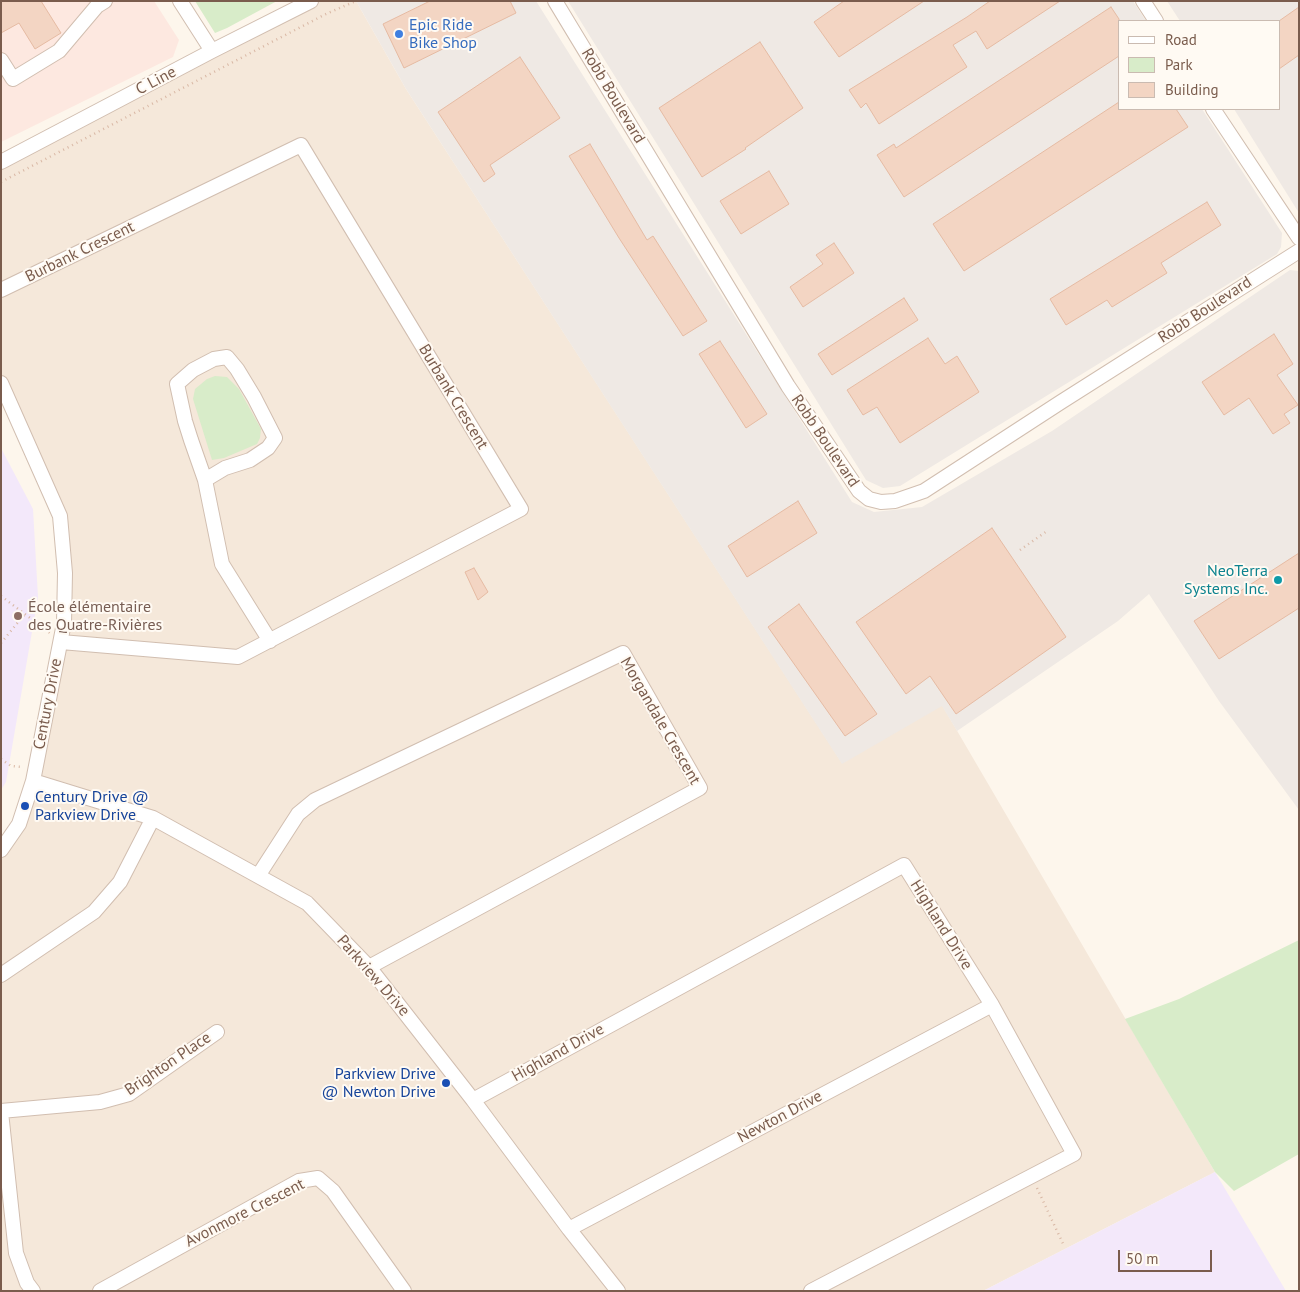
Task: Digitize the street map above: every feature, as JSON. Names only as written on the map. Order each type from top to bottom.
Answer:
[{"type":"street","points":[[180,1],[212,51]]},
{"type":"street","name":"C Line","points":[[1,162],[311,1]]},
{"type":"street","name":"Robb Boulevard","points":[[555,1],[788,386],[859,491],[869,499],[881,502],[895,502],[924,491],[1299,251]]},
{"type":"street","points":[[1143,1],[1155,20]]},
{"type":"street","points":[[1,60],[14,79],[59,51],[99,3]]},
{"type":"street","points":[[1214,110],[1299,238]]},
{"type":"street","name":"Burbank Crescent","points":[[1,290],[301,145],[521,509],[238,657],[61,642]]},
{"type":"street","points":[[205,480],[225,468],[250,460],[268,448],[275,438],[254,397],[237,369],[227,357],[214,359],[193,370],[178,384],[185,421],[205,480],[222,564],[270,641]]},
{"type":"street","name":"Century Drive","points":[[1,850],[20,824],[34,775],[64,623],[65,574],[60,516],[2,388]]},
{"type":"street","name":"Morgandale Crescent","points":[[258,876],[298,814],[315,800],[623,653],[700,788],[369,967]]},
{"type":"street","name":"Parkview Drive","points":[[34,775],[153,818],[306,903],[369,967],[618,1291]]},
{"type":"street","points":[[1,975],[94,912],[120,882],[153,818]]},
{"type":"street","name":"Highland Drive","points":[[473,1100],[904,864],[992,1005],[1074,1154],[811,1291]]},
{"type":"street","name":"Newton Drive","points":[[569,1229],[992,1005]]},
{"type":"street","name":"Brighton Place","points":[[1,1111],[100,1102],[128,1094],[217,1032]]},
{"type":"street","points":[[1,1111],[16,1254],[27,1284],[33,1291]]},
{"type":"street","name":"Avonmore Crescent","points":[[100,1291],[299,1181],[318,1178],[333,1191],[404,1291]]},
{"type":"path","points":[[1,182],[326,14],[356,1]]},
{"type":"path","points":[[1020,550],[1047,531]]},
{"type":"path","points":[[1,596],[61,642]]},
{"type":"path","points":[[1,643],[24,614]]},
{"type":"path","points":[[1,759],[11,766],[34,775]]},
{"type":"path","points":[[1032,1176],[1064,1246]]},
{"type":"shaded area","points":[[1,1],[154,1],[179,40],[173,57],[1,142]]},
{"type":"shaded area","points":[[314,1],[356,1],[406,89],[842,763],[942,705],[1215,1172],[983,1291],[1,1291],[1,841],[26,806],[63,643],[63,515],[1,394],[1,164]]},
{"type":"shaded area","points":[[356,1],[536,1],[852,502],[874,512],[922,507],[1052,431],[1290,270],[1299,271],[1299,810],[1219,701],[1149,594],[1118,621],[957,731],[942,706],[842,764],[406,89]]},
{"type":"shaded area","points":[[568,1],[1133,1],[1145,20],[1118,20],[1118,110],[1203,110],[1282,233],[1281,247],[1277,254],[900,486],[883,488],[866,480]]},
{"type":"shaded area","points":[[1167,1],[1299,1],[1299,213],[1235,110],[1280,110],[1280,20],[1179,20]]},
{"type":"shaded area","name":"École élémentaire des Quatre-Rivières","points":[[1,448],[33,509],[38,597],[6,782],[1,790]]},
{"type":"shaded area","points":[[1215,1172],[1286,1291],[983,1291]]},
{"type":"green space","points":[[195,1],[277,1],[215,33]]},
{"type":"green space","points":[[215,376],[227,377],[239,389],[261,429],[257,444],[224,458],[212,460],[193,399],[195,389],[207,379]]},
{"type":"green space","points":[[1299,940],[1299,1154],[1234,1191],[1215,1172],[1125,1019],[1179,999]]},
{"type":"building","points":[[1,1],[41,1],[61,33],[35,49],[19,23],[1,33]]},
{"type":"building","points":[[430,1],[510,1],[516,13],[404,68],[383,24]]},
{"type":"building","points":[[844,1],[924,1],[839,57],[814,22]]},
{"type":"building","points":[[990,1],[1060,1],[987,49],[976,31],[953,45],[967,67],[879,124],[866,103],[861,108],[849,90]]},
{"type":"building","points":[[1111,7],[1119,19],[1118,57],[904,197],[877,155],[894,144],[896,148]]},
{"type":"building","points":[[1299,7],[1299,55],[1280,68],[1280,20]]},
{"type":"building","points":[[760,42],[803,108],[746,149],[702,177],[659,108]]},
{"type":"building","points":[[520,57],[560,118],[490,165],[495,174],[484,182],[438,112]]},
{"type":"building","points":[[1118,103],[1118,110],[1177,110],[1188,127],[964,271],[933,224]]},
{"type":"building","points":[[590,144],[647,240],[653,236],[707,321],[683,336],[619,238],[569,156]]},
{"type":"building","points":[[769,171],[789,204],[741,234],[720,201]]},
{"type":"building","points":[[1207,202],[1221,225],[1161,263],[1167,273],[1112,307],[1107,300],[1066,325],[1050,299]]},
{"type":"building","points":[[834,243],[854,273],[803,307],[790,287],[823,264],[816,255]]},
{"type":"building","points":[[904,298],[918,320],[832,375],[818,354]]},
{"type":"building","points":[[1274,334],[1293,364],[1277,375],[1298,405],[1284,414],[1290,423],[1273,434],[1249,398],[1224,415],[1202,382]]},
{"type":"building","points":[[928,338],[945,364],[957,356],[979,392],[900,443],[877,407],[863,415],[847,390]]},
{"type":"building","points":[[720,341],[767,414],[746,428],[699,354]]},
{"type":"building","points":[[798,501],[817,533],[747,577],[728,546]]},
{"type":"building","points":[[992,528],[1066,637],[956,714],[930,676],[906,694],[856,622]]},
{"type":"building","name":"NeoTerra Systems Inc.","points":[[1299,553],[1299,608],[1219,659],[1194,621]]},
{"type":"building","points":[[474,568],[488,592],[478,600],[465,572]]},
{"type":"building","points":[[799,604],[877,714],[845,736],[768,627]]},
{"type":"place","name":"Epic Ride Bike Shop","points":[[399,34]]},
{"type":"place","name":"NeoTerra Systems Inc.","points":[[1278,580]]},
{"type":"place","name":"École élémentaire des Quatre-Rivières","points":[[18,616]]},
{"type":"place","name":"Century Drive @ Parkview Drive","points":[[25,806]]},
{"type":"place","name":"Parkview Drive @ Newton Drive","points":[[446,1083]]}]
